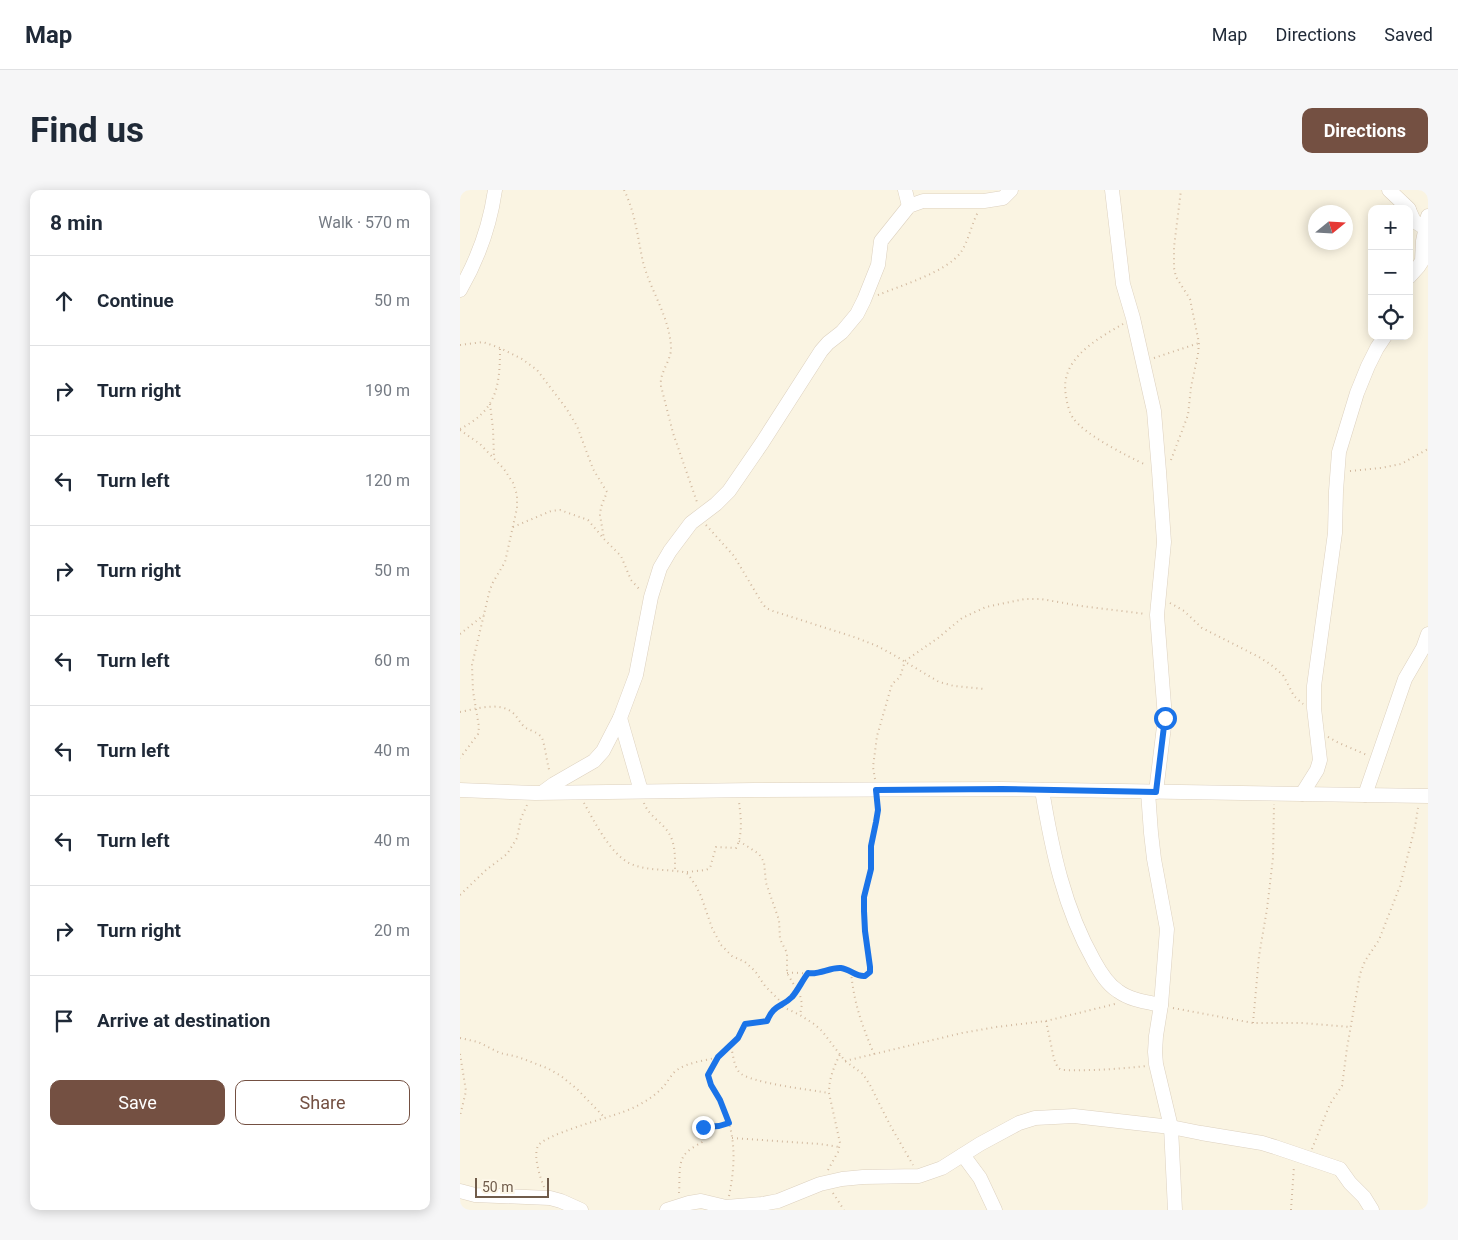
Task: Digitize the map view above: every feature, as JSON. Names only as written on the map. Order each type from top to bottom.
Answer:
[{"type":"street","points":[[460,290],[482,243],[495,190]]},
{"type":"street","points":[[905,190],[909,206]]},
{"type":"street","points":[[539,793],[594,760],[603,752],[620,718],[636,675],[651,597],[660,568],[670,550],[691,523],[716,504],[729,491],[821,351],[842,332],[857,314],[878,265],[881,241],[909,206],[923,201],[984,201],[1003,198],[1011,190]]},
{"type":"street","points":[[1112,190],[1123,284],[1133,318],[1154,411],[1164,467],[1164,542],[1158,615],[1165,718],[1152,792],[1151,833],[1167,928],[1161,1006],[1156,1036],[1156,1064],[1171,1126],[1175,1210]]},
{"type":"street","points":[[1389,190],[1405,205]]},
{"type":"street","points":[[1413,219],[1414,222],[1427,226],[1422,261],[1413,273]]},
{"type":"street","points":[[1302,794],[1317,770],[1320,760],[1314,708],[1314,686],[1336,533],[1336,491],[1339,452],[1357,393],[1377,348],[1383,340]]},
{"type":"street","points":[[1365,795],[1405,679],[1423,648],[1428,634]]},
{"type":"street","points":[[620,718],[642,791]]},
{"type":"street","points":[[460,790],[539,793],[738,790],[1042,790],[1423,796]]},
{"type":"street","points":[[1042,790],[1056,864],[1075,922],[1089,952],[1102,974],[1116,990],[1131,999],[1161,1006]]},
{"type":"street","points":[[673,1208],[701,1201],[726,1207],[762,1204],[778,1201],[842,1179],[919,1176],[942,1168],[1019,1123],[1035,1118],[1074,1116],[1171,1126],[1262,1143],[1340,1169],[1346,1179],[1364,1197],[1372,1210]]},
{"type":"street","points":[[963,1155],[980,1178],[995,1210]]},
{"type":"street","points":[[460,1191],[475,1195],[558,1203],[581,1210]]},
{"type":"path","points":[[624,190],[635,224],[645,269],[658,299],[669,334],[671,353],[660,380],[661,386],[673,433],[706,526],[734,556],[766,608],[876,646],[939,682],[954,686],[984,688]]},
{"type":"path","points":[[1133,318],[1103,335],[1073,360],[1065,377],[1064,389],[1072,417],[1083,428],[1123,454],[1164,467],[1188,415],[1190,387],[1199,342],[1190,298],[1176,277],[1174,268],[1175,241],[1182,190]]},
{"type":"path","points":[[864,300],[941,269],[952,262],[961,252],[967,241],[974,220],[984,201]]},
{"type":"path","points":[[460,345],[483,342],[522,359],[537,370],[563,402],[577,426],[593,469],[607,492],[600,515],[604,539]]},
{"type":"path","points":[[1150,360],[1199,342]]},
{"type":"path","points":[[460,758],[478,734],[479,727],[472,679],[472,665],[492,584],[505,562],[517,508],[517,495],[513,483],[504,469],[480,444],[460,430],[479,417],[490,404],[496,392],[499,380],[500,348]]},
{"type":"path","points":[[490,404],[494,457]]},
{"type":"path","points":[[1337,473],[1401,464],[1428,449]]},
{"type":"path","points":[[513,527],[551,511],[560,510],[588,520],[624,560],[635,586],[651,597]]},
{"type":"path","points":[[1160,597],[1184,611],[1202,628],[1270,664],[1283,675],[1298,701],[1314,708]]},
{"type":"path","points":[[787,972],[818,974],[835,968],[841,968],[860,976],[865,976],[870,972],[865,931],[864,897],[871,869],[871,846],[877,816],[873,767],[877,736],[892,684],[900,677],[904,661],[938,638],[962,618],[986,607],[1018,601],[1040,599],[1158,615]]},
{"type":"path","points":[[460,634],[484,615]]},
{"type":"path","points":[[460,712],[477,708],[500,707],[508,709],[515,714],[524,727],[540,736],[543,740],[545,756],[554,784]]},
{"type":"path","points":[[1317,731],[1377,760]]},
{"type":"path","points":[[578,792],[605,839],[616,853],[628,863],[686,872],[708,870],[716,847],[736,848],[739,841],[740,820],[738,790]]},
{"type":"path","points":[[642,791],[649,812],[665,828],[672,839],[675,870]]},
{"type":"path","points":[[460,895],[486,870],[507,854],[517,838],[525,808],[539,793]]},
{"type":"path","points":[[1253,1023],[1259,956],[1272,858],[1274,794]]},
{"type":"path","points":[[1291,1210],[1302,1157],[1326,1111],[1342,1086],[1360,974],[1379,940],[1406,866],[1423,796]]},
{"type":"path","points":[[739,841],[759,854],[764,862],[766,883],[779,920],[780,939],[788,953],[787,972],[802,1004],[800,1015]]},
{"type":"path","points":[[686,872],[696,886],[712,928],[721,945],[732,956],[745,962],[755,971],[781,1005],[800,1015],[822,1031],[845,1061],[863,1074],[919,1176]]},
{"type":"path","points":[[851,972],[857,1010],[874,1054]]},
{"type":"path","points":[[726,1207],[734,1169],[735,1153],[729,1123],[720,1100],[708,1080],[710,1070],[718,1057],[741,1034],[745,1024],[767,1021],[771,1011],[792,997],[808,973]]},
{"type":"path","points":[[845,1061],[996,1027],[1046,1021],[1131,999]]},
{"type":"path","points":[[1161,1006],[1253,1023],[1302,1023],[1352,1027]]},
{"type":"path","points":[[1046,1021],[1055,1064],[1062,1070],[1115,1069],[1156,1064]]},
{"type":"path","points":[[460,1038],[478,1042],[500,1053],[518,1057],[548,1068],[577,1089],[605,1118]]},
{"type":"path","points":[[730,1046],[738,1071],[746,1077],[785,1087],[829,1093]]},
{"type":"path","points":[[460,1054],[466,1091],[460,1116]]},
{"type":"path","points":[[840,1054],[830,1076],[829,1093],[839,1132],[840,1146],[823,1184],[844,1210]]},
{"type":"path","points":[[558,1203],[538,1170],[537,1154],[539,1144],[579,1126],[621,1113],[642,1103],[664,1087],[673,1073],[680,1068],[718,1057]]},
{"type":"path","points":[[673,1208],[683,1157],[688,1151],[702,1142],[703,1127],[729,1123]]},
{"type":"path","points":[[732,1138],[840,1146]]},
{"type":"route","points":[[703,1127],[729,1123],[720,1100],[708,1080],[708,1075],[718,1057],[741,1034],[745,1024],[767,1021],[771,1011],[792,997],[808,973],[818,974],[835,968],[846,969],[860,976],[865,976],[870,972],[865,931],[864,897],[871,869],[871,846],[878,810],[876,790],[1002,789],[1156,792],[1165,718]]}]
